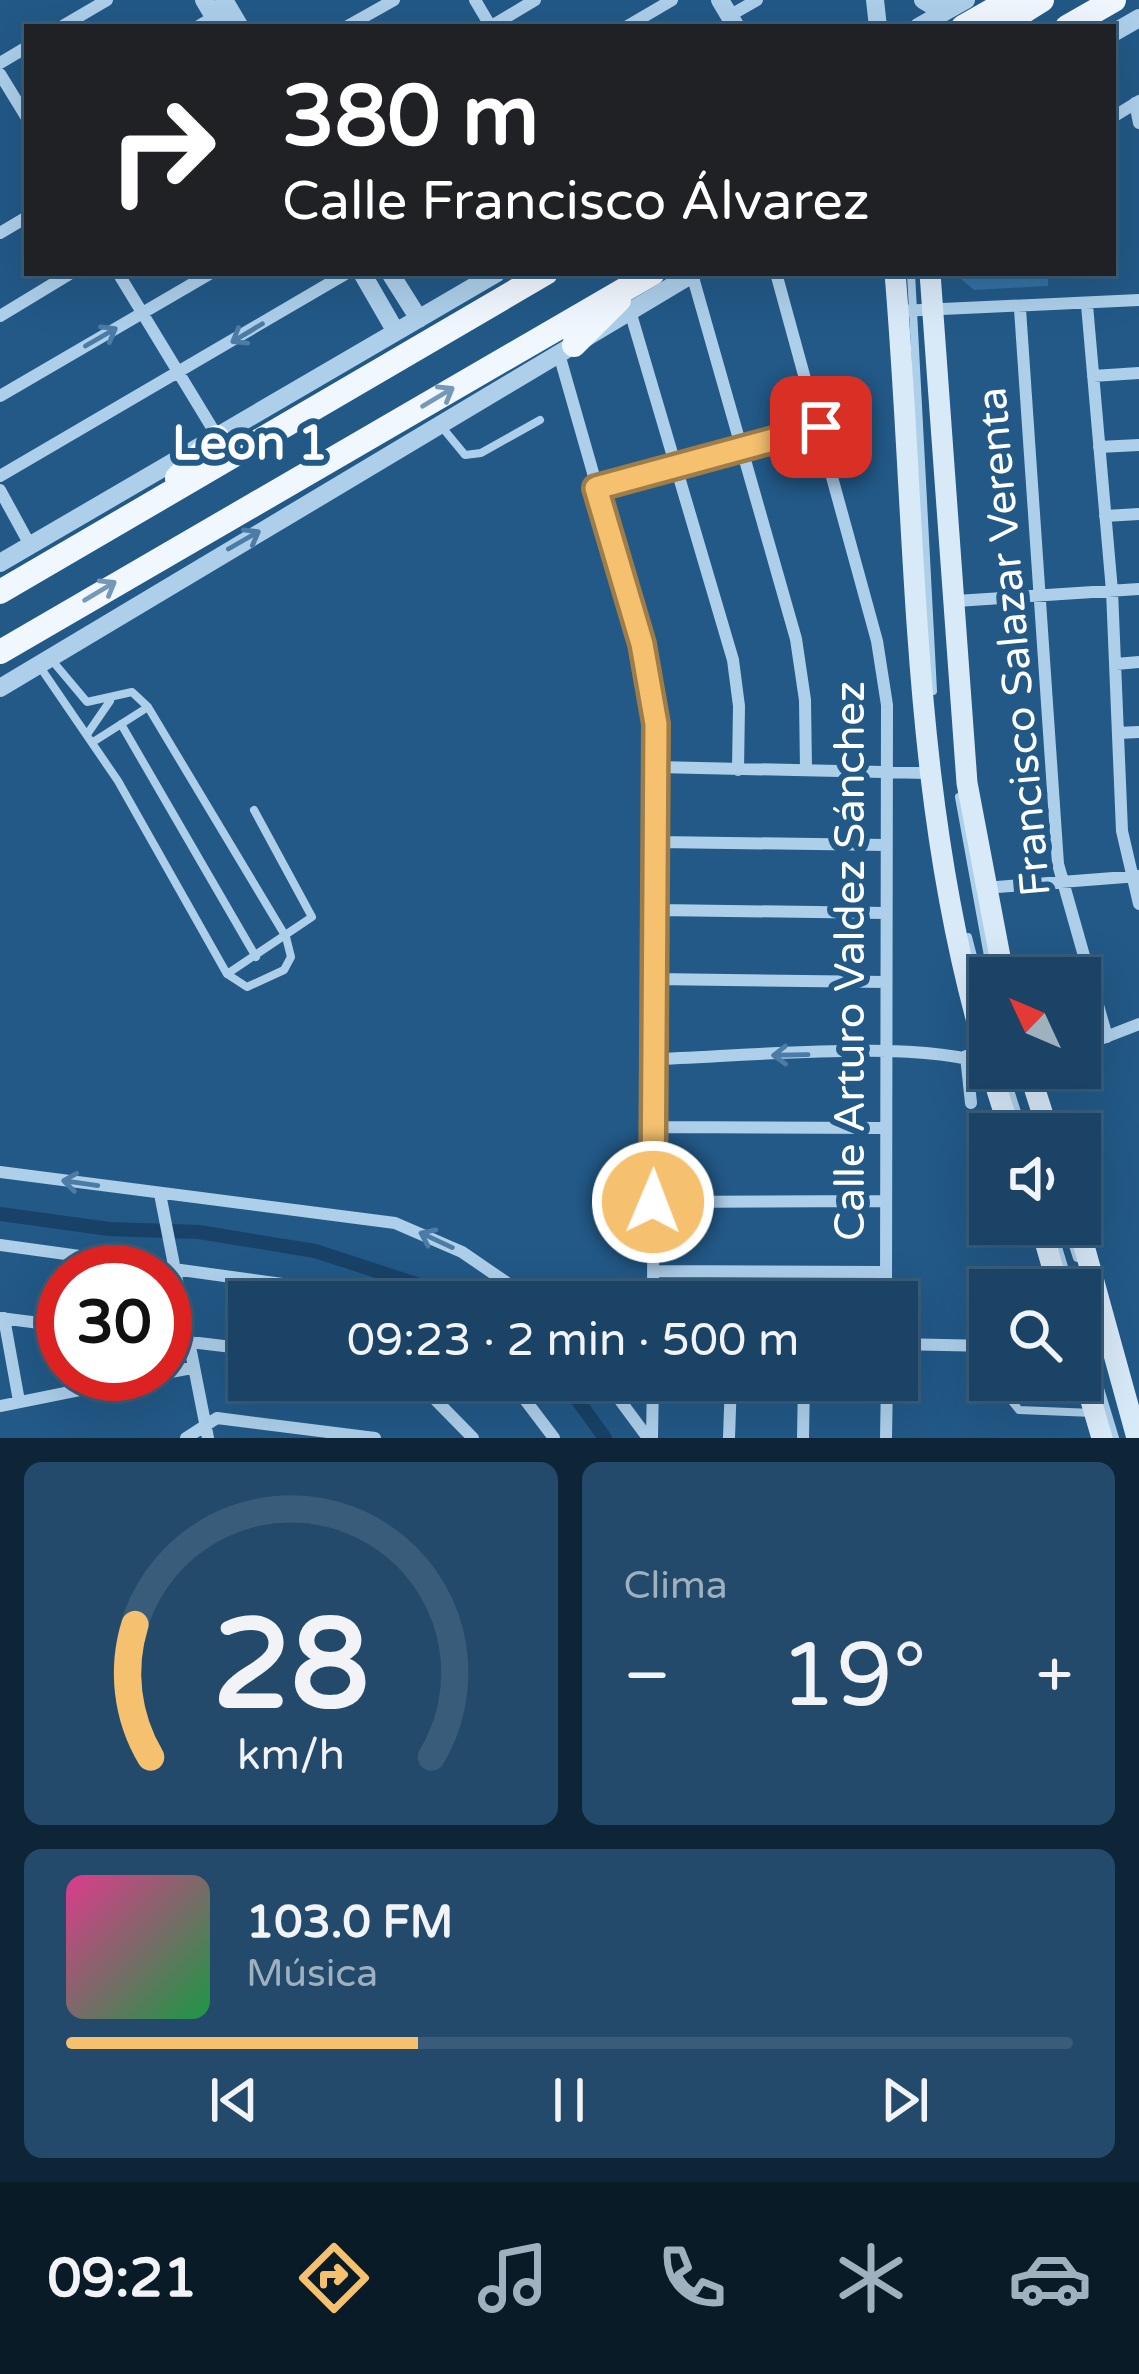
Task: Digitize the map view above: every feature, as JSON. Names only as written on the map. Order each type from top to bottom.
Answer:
[{"type":"main road","points":[[968,24],[1010,0]]},
{"type":"main road","points":[[1004,24],[1042,0]]},
{"type":"main road","points":[[1072,24],[1114,0]]},
{"type":"main road","points":[[0,592],[541,276]]},
{"type":"main road","points":[[567,349],[645,276]]},
{"type":"main road","points":[[0,652],[645,276]]},
{"type":"main road","points":[[904,276],[926,335],[943,450],[962,729],[983,888],[999,957]]},
{"type":"main road","points":[[929,276],[915,312],[926,773],[950,917],[969,988]]},
{"type":"main road","points":[[150,505],[217,437]]},
{"type":"main road","points":[[1083,1245],[1134,1438]]},
{"type":"main road","points":[[1091,1401],[1102,1438]]},
{"type":"street","points":[[66,24],[106,0]]},
{"type":"street","points":[[351,24],[394,0]]},
{"type":"street","points":[[495,24],[535,0]]},
{"type":"street","points":[[631,24],[672,0]]},
{"type":"street","points":[[728,14],[757,0]]},
{"type":"street","points":[[922,0],[941,6],[964,0]]},
{"type":"street","points":[[921,24],[964,0]]},
{"type":"street","points":[[0,74],[24,113]]},
{"type":"street","points":[[1137,102],[1139,123]]},
{"type":"street","points":[[0,316],[65,276]]},
{"type":"street","points":[[120,276],[217,437]]},
{"type":"street","points":[[0,396],[206,276]]},
{"type":"street","points":[[0,476],[342,276]]},
{"type":"street","points":[[364,276],[396,332]]},
{"type":"street","points":[[392,276],[418,319]]},
{"type":"street","points":[[0,563],[492,276]]},
{"type":"street","points":[[0,688],[688,276]]},
{"type":"street","points":[[694,276],[796,638],[805,700],[806,769]]},
{"type":"street","name":"Calle Arturo Valdez Sánchez","points":[[777,276],[878,641],[887,705],[885,1281]]},
{"type":"street","points":[[915,312],[1139,300]]},
{"type":"street","points":[[1087,305],[1112,591],[1123,802],[1139,904]]},
{"type":"street","name":"Francisco Salazar Verenta","points":[[1020,309],[1061,883],[1107,1037]]},
{"type":"street","points":[[630,311],[733,660],[739,706],[738,770]]},
{"type":"street","points":[[567,349],[596,488],[642,644],[657,767],[653,1281]]},
{"type":"street","points":[[1094,376],[1139,373]]},
{"type":"street","points":[[596,488],[821,427]]},
{"type":"street","points":[[1099,448],[1139,445]]},
{"type":"street","points":[[0,490],[30,545]]},
{"type":"street","points":[[1105,516],[1139,514]]},
{"type":"street","points":[[956,601],[1139,589]]},
{"type":"street","points":[[1116,664],[1139,662]]},
{"type":"street","points":[[1118,734],[1139,732]]},
{"type":"street","points":[[657,767],[926,773]]},
{"type":"street","points":[[1123,802],[1139,801]]},
{"type":"street","points":[[658,842],[886,845]]},
{"type":"street","points":[[983,888],[1134,876]]},
{"type":"street","points":[[658,910],[886,913]]},
{"type":"street","points":[[655,979],[886,982]]},
{"type":"street","points":[[1101,1039],[1139,1024]]},
{"type":"street","points":[[655,1059],[885,1053],[967,1056],[971,1102]]},
{"type":"street","points":[[654,1127],[884,1128]]},
{"type":"street","points":[[0,1172],[395,1222],[462,1252],[504,1281]]},
{"type":"street","points":[[160,1194],[168,1245]]},
{"type":"street","points":[[653,1202],[884,1201]]},
{"type":"street","points":[[0,1245],[36,1250]]},
{"type":"street","points":[[192,1270],[267,1281]]},
{"type":"street","points":[[653,1271],[885,1272]]},
{"type":"street","points":[[19,1401],[2,1318],[36,1322]]},
{"type":"street","points":[[192,1342],[228,1346]]},
{"type":"street","points":[[918,1345],[969,1346]]},
{"type":"street","points":[[192,1368],[206,1431]]},
{"type":"street","points":[[0,1406],[36,1396]]},
{"type":"street","points":[[437,1401],[473,1438]]},
{"type":"street","points":[[526,1401],[554,1438]]},
{"type":"street","points":[[621,1401],[650,1438]]},
{"type":"street","points":[[650,1438],[652,1401]]},
{"type":"street","points":[[729,1438],[730,1401]]},
{"type":"street","points":[[802,1438],[803,1401]]},
{"type":"street","points":[[886,1401],[886,1438]]},
{"type":"street","points":[[186,1438],[206,1431],[218,1418],[281,1431],[375,1438]]},
{"type":"lane","points":[[979,24],[1023,0]]},
{"type":"lane","points":[[915,312],[941,797],[973,957]]},
{"type":"lane","points":[[440,425],[452,446],[465,454],[481,453],[540,420]]},
{"type":"lane","points":[[946,497],[941,552],[956,773],[988,957]]},
{"type":"lane","points":[[44,660],[87,702],[132,692],[148,707],[286,937],[291,958],[284,970],[247,987],[227,974],[44,660]]},
{"type":"lane","points":[[90,738],[111,700]]},
{"type":"lane","points":[[90,738],[148,707]]},
{"type":"lane","points":[[121,724],[256,957]]},
{"type":"lane","points":[[227,974],[305,927],[312,917],[254,810]]},
{"type":"lane","points":[[1073,1245],[1134,1438]]},
{"type":"lane","points":[[1101,1394],[1114,1438]]},
{"type":"lane","points":[[1016,1401],[1019,1410],[1095,1413]]},
{"type":"building","points":[[958,276],[1048,276],[1048,286],[974,290]]},
{"type":"waterway","points":[[0,1214],[109,1229],[199,1232],[315,1251],[407,1281]]},
{"type":"waterway","points":[[578,1401],[605,1438]]},
{"type":"district","name":"Leon 1","points":[[250,444]]},
{"type":"route","points":[[653,1202],[656,724],[642,644],[596,488],[821,427]]}]
